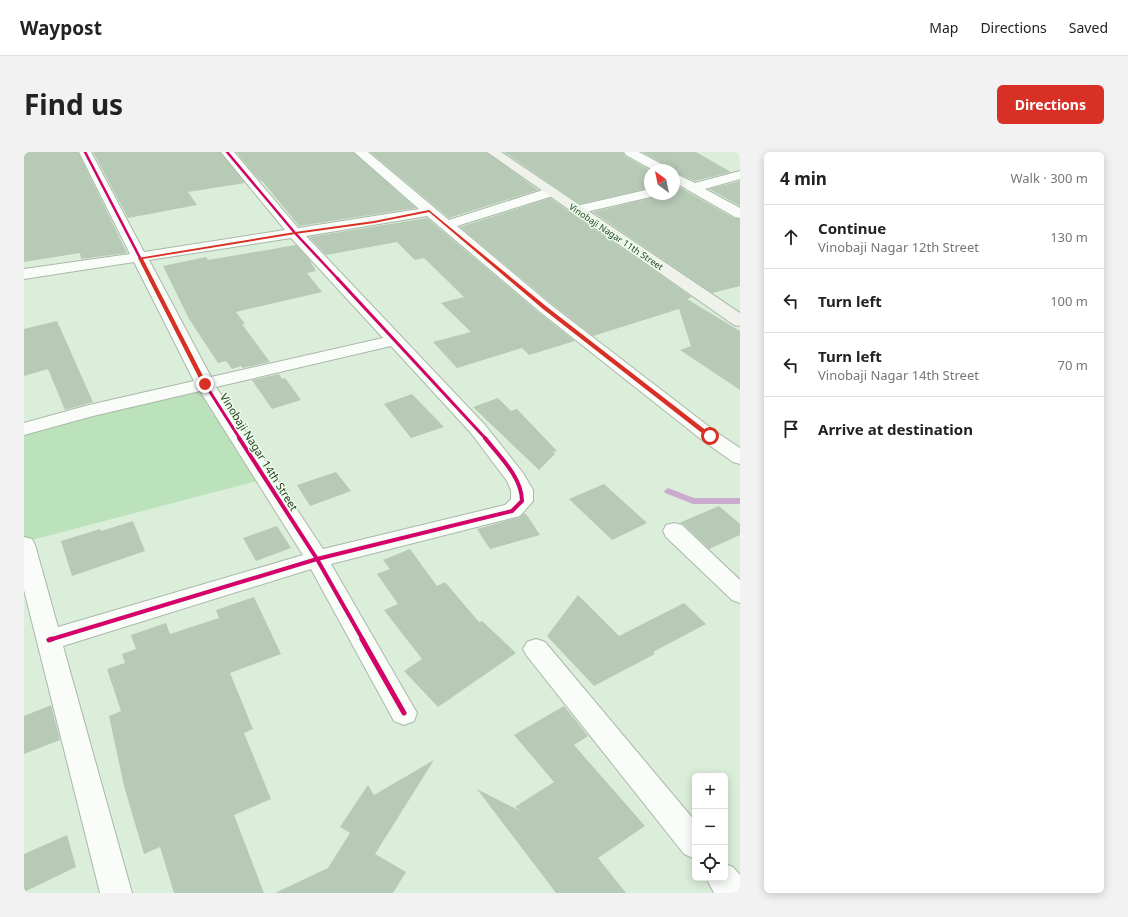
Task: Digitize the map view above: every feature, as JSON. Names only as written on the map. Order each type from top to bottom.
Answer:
[{"type":"street","name":"Vinobaji Nagar 14th Street","points":[[85,152],[205,384],[317,560],[404,713]]},
{"type":"street","points":[[49,640],[317,560],[512,511],[522,501],[522,490],[516,478],[478,429],[295,233],[226,152]]},
{"type":"street","points":[[360,152],[545,308],[710,436],[740,457]]},
{"type":"street","name":"Vinobaji Nagar 11th Street","points":[[493,152],[740,321]]},
{"type":"street","points":[[630,152],[651,164]]},
{"type":"street","points":[[680,187],[740,175]]},
{"type":"street","points":[[680,180],[740,214]]},
{"type":"street","points":[[446,225],[551,192]]},
{"type":"street","points":[[577,210],[644,194]]},
{"type":"street","points":[[24,274],[140,258],[374,222],[429,211]]},
{"type":"street","points":[[24,429],[89,411],[395,340]]},
{"type":"street","points":[[674,531],[740,594]]},
{"type":"street","points":[[24,545],[116,893]]},
{"type":"street","points":[[536,649],[692,840]]},
{"type":"street","points":[[725,881],[735,893]]},
{"type":"green space","points":[[205,384],[265,479],[24,542],[24,429]]},
{"type":"building","points":[[24,152],[78,152],[127,253],[81,259],[80,253],[24,262]]},
{"type":"building","points":[[93,152],[220,152],[245,183],[188,192],[197,205],[128,218]]},
{"type":"building","points":[[236,152],[353,152],[416,208],[299,226]]},
{"type":"building","points":[[370,152],[486,152],[538,190],[449,218]]},
{"type":"building","points":[[504,152],[623,152],[625,156],[644,167],[644,189],[580,204]]},
{"type":"building","points":[[642,152],[696,152],[731,172],[695,181],[680,175],[680,164],[664,164]]},
{"type":"building","points":[[740,181],[740,206],[709,189]]},
{"type":"building","points":[[680,187],[734,218],[740,219],[740,286],[712,293],[593,212],[644,200],[680,200]]},
{"type":"building","points":[[550,198],[692,297],[687,299],[740,331],[740,390],[680,350],[691,346],[679,309],[593,336],[552,304],[460,227]]},
{"type":"building","points":[[427,218],[538,312],[575,341],[529,355],[522,348],[457,368],[433,342],[471,332],[441,303],[464,297],[424,258],[415,260],[397,242],[326,255],[309,237]]},
{"type":"building","points":[[296,245],[309,259],[316,271],[307,273],[322,292],[236,312],[245,324],[242,324],[270,362],[243,368],[241,366],[232,369],[226,361],[218,363],[189,319],[163,266],[206,257],[208,260]]},
{"type":"building","points":[[57,321],[93,402],[65,410],[48,369],[24,376],[24,329]]},
{"type":"building","points":[[279,374],[282,379],[285,378],[301,400],[272,409],[252,380]]},
{"type":"building","points":[[412,394],[444,427],[411,438],[384,404]]},
{"type":"building","points":[[498,398],[511,411],[517,409],[557,451],[553,452],[555,454],[539,470],[473,407]]},
{"type":"building","points":[[336,472],[351,491],[310,506],[297,485]]},
{"type":"building","points":[[604,484],[647,523],[612,540],[569,499]]},
{"type":"building","points":[[719,506],[740,524],[740,535],[709,549],[683,524],[679,523]]},
{"type":"building","points":[[523,514],[526,514],[540,535],[490,549],[477,529],[520,517]]},
{"type":"building","points":[[133,521],[145,551],[72,576],[61,541]]},
{"type":"building","points":[[277,526],[291,548],[256,561],[243,538]]},
{"type":"building","points":[[410,549],[437,586],[445,582],[479,622],[482,621],[516,653],[438,707],[404,671],[422,659],[384,610],[398,604],[377,574],[390,569],[383,560]]},
{"type":"building","points":[[578,595],[619,636],[684,603],[706,624],[653,652],[655,654],[594,686],[547,636]]},
{"type":"building","points":[[254,597],[281,654],[230,673],[253,729],[244,733],[271,799],[234,815],[264,893],[174,893],[160,847],[144,854],[124,786],[109,716],[121,711],[107,669],[125,663],[122,654],[136,649],[131,635],[166,623],[170,634],[219,618],[216,610]]},
{"type":"building","points":[[51,705],[60,740],[24,754],[24,716]]},
{"type":"building","points":[[564,706],[588,736],[574,745],[645,826],[598,858],[626,893],[556,893],[477,789],[520,811],[515,807],[554,782],[514,735]]},
{"type":"building","points":[[434,760],[375,854],[406,872],[393,893],[275,893],[328,868],[350,833],[340,827],[368,785],[374,795]]},
{"type":"building","points":[[67,835],[76,867],[24,892],[24,854]]},
{"type":"waterway","points":[[668,491],[693,501],[740,501]]},
{"type":"cycle path","points":[[85,152],[205,384],[317,559],[404,713]]},
{"type":"cycle path","points":[[49,640],[317,559],[512,511],[522,501],[522,490],[516,478],[478,429],[295,233],[227,152]]},
{"type":"route","points":[[205,384],[140,258],[374,222],[429,211],[545,308],[710,436]]}]
